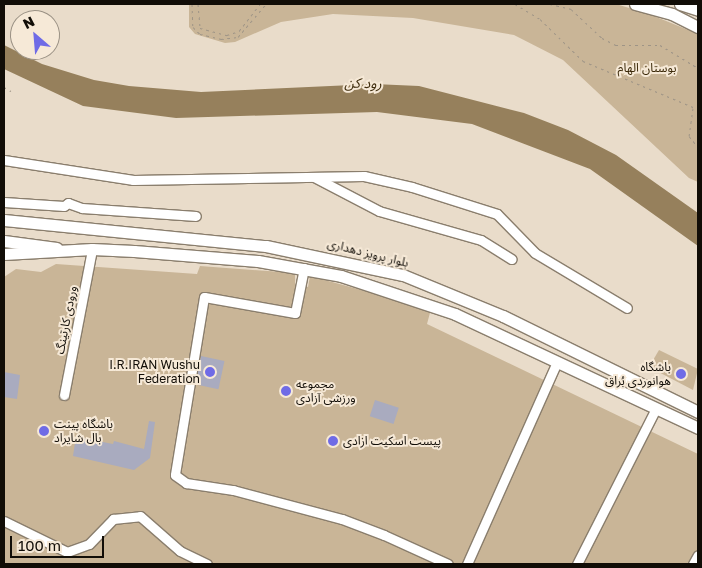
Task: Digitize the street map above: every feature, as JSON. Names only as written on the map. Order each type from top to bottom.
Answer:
[{"type":"main road","points":[[635,4],[672,14],[698,27]]},
{"type":"main road","points":[[680,4],[698,10]]},
{"type":"main road","name":"بلوار پرویز دهداری","points":[[4,220],[266,246],[403,275],[503,316],[698,412]]},
{"type":"main road","points":[[4,241],[73,250]]},
{"type":"main road","points":[[4,254],[92,249],[212,256],[304,268],[379,286],[416,299],[698,428]]},
{"type":"lane","points":[[4,160],[133,180],[364,176],[412,187],[497,214],[535,253],[627,308]]},
{"type":"lane","points":[[314,177],[379,211],[481,240],[511,259]]},
{"type":"lane","points":[[4,202],[64,206],[68,204],[82,208],[196,216]]},
{"type":"lane","name":"ورودی کارتینگ","points":[[64,395],[92,249]]},
{"type":"lane","points":[[304,268],[295,313],[204,296],[174,475],[186,483],[233,490],[342,519],[384,535],[448,564]]},
{"type":"lane","points":[[467,564],[557,362]]},
{"type":"lane","points":[[577,564],[656,408]]},
{"type":"lane","points":[[4,521],[67,552],[89,544],[113,519],[140,516],[180,551],[207,564]]},
{"type":"lane","points":[[693,564],[698,555]]},
{"type":"path","points":[[192,4],[193,27],[200,34],[221,39],[238,37],[266,4]]},
{"type":"path","points":[[198,4],[200,28],[227,35],[239,31],[260,4]]},
{"type":"path","points":[[515,4],[540,19],[584,61],[698,110]]},
{"type":"path","points":[[550,4],[571,9],[602,38],[616,45],[660,45],[698,68]]},
{"type":"path","points":[[4,88],[10,91]]},
{"type":"path","points":[[693,107],[689,136],[698,147]]},
{"type":"green space","name":"بوستان الهام","points":[[189,4],[616,4],[649,14],[698,34],[698,182],[689,178],[563,60],[514,35],[413,18],[333,14],[281,22],[235,42],[225,43],[195,34],[189,27]]},
{"type":"green space","name":"مجموعه ورزشی آزادی","points":[[56,264],[197,274],[200,266],[295,273],[295,285],[308,287],[310,276],[431,309],[427,324],[698,454],[698,564],[4,564],[4,277],[16,269],[41,272]]},
{"type":"green space","name":"باشگاه هوانوردی بُراق","points":[[659,350],[698,369],[693,390],[649,367]]},
{"type":"shaded area","points":[[4,45],[10,48],[10,60],[34,60],[94,80],[129,86],[201,92],[374,84],[419,86],[524,113],[568,130],[616,155],[698,213],[698,246],[590,169],[472,124],[377,112],[176,118],[83,106],[4,69]]},
{"type":"building","name":"I.R.IRAN Wushu Federation","points":[[201,356],[224,361],[218,389],[195,384]]},
{"type":"building","points":[[4,372],[20,375],[17,399],[4,397]]},
{"type":"building","points":[[375,400],[399,408],[394,424],[370,416]]},
{"type":"building","points":[[149,421],[155,422],[150,458],[134,470],[73,456],[75,443],[82,438],[113,444],[114,441],[144,449]]},
{"type":"place","name":"I.R.IRAN Wushu Federation","points":[[210,372]]},
{"type":"place","name":"باشگاه هوانوردی بُراق","points":[[681,374]]},
{"type":"place","name":"مجموعه ورزشی آزادی","points":[[286,391]]},
{"type":"place","name":"باشگاه پینت بال شایراد","points":[[44,431]]},
{"type":"place","name":"پیست اسکیت ازادی","points":[[333,441]]},
{"type":"water label","name":"رود کن","points":[[363,83]]}]
